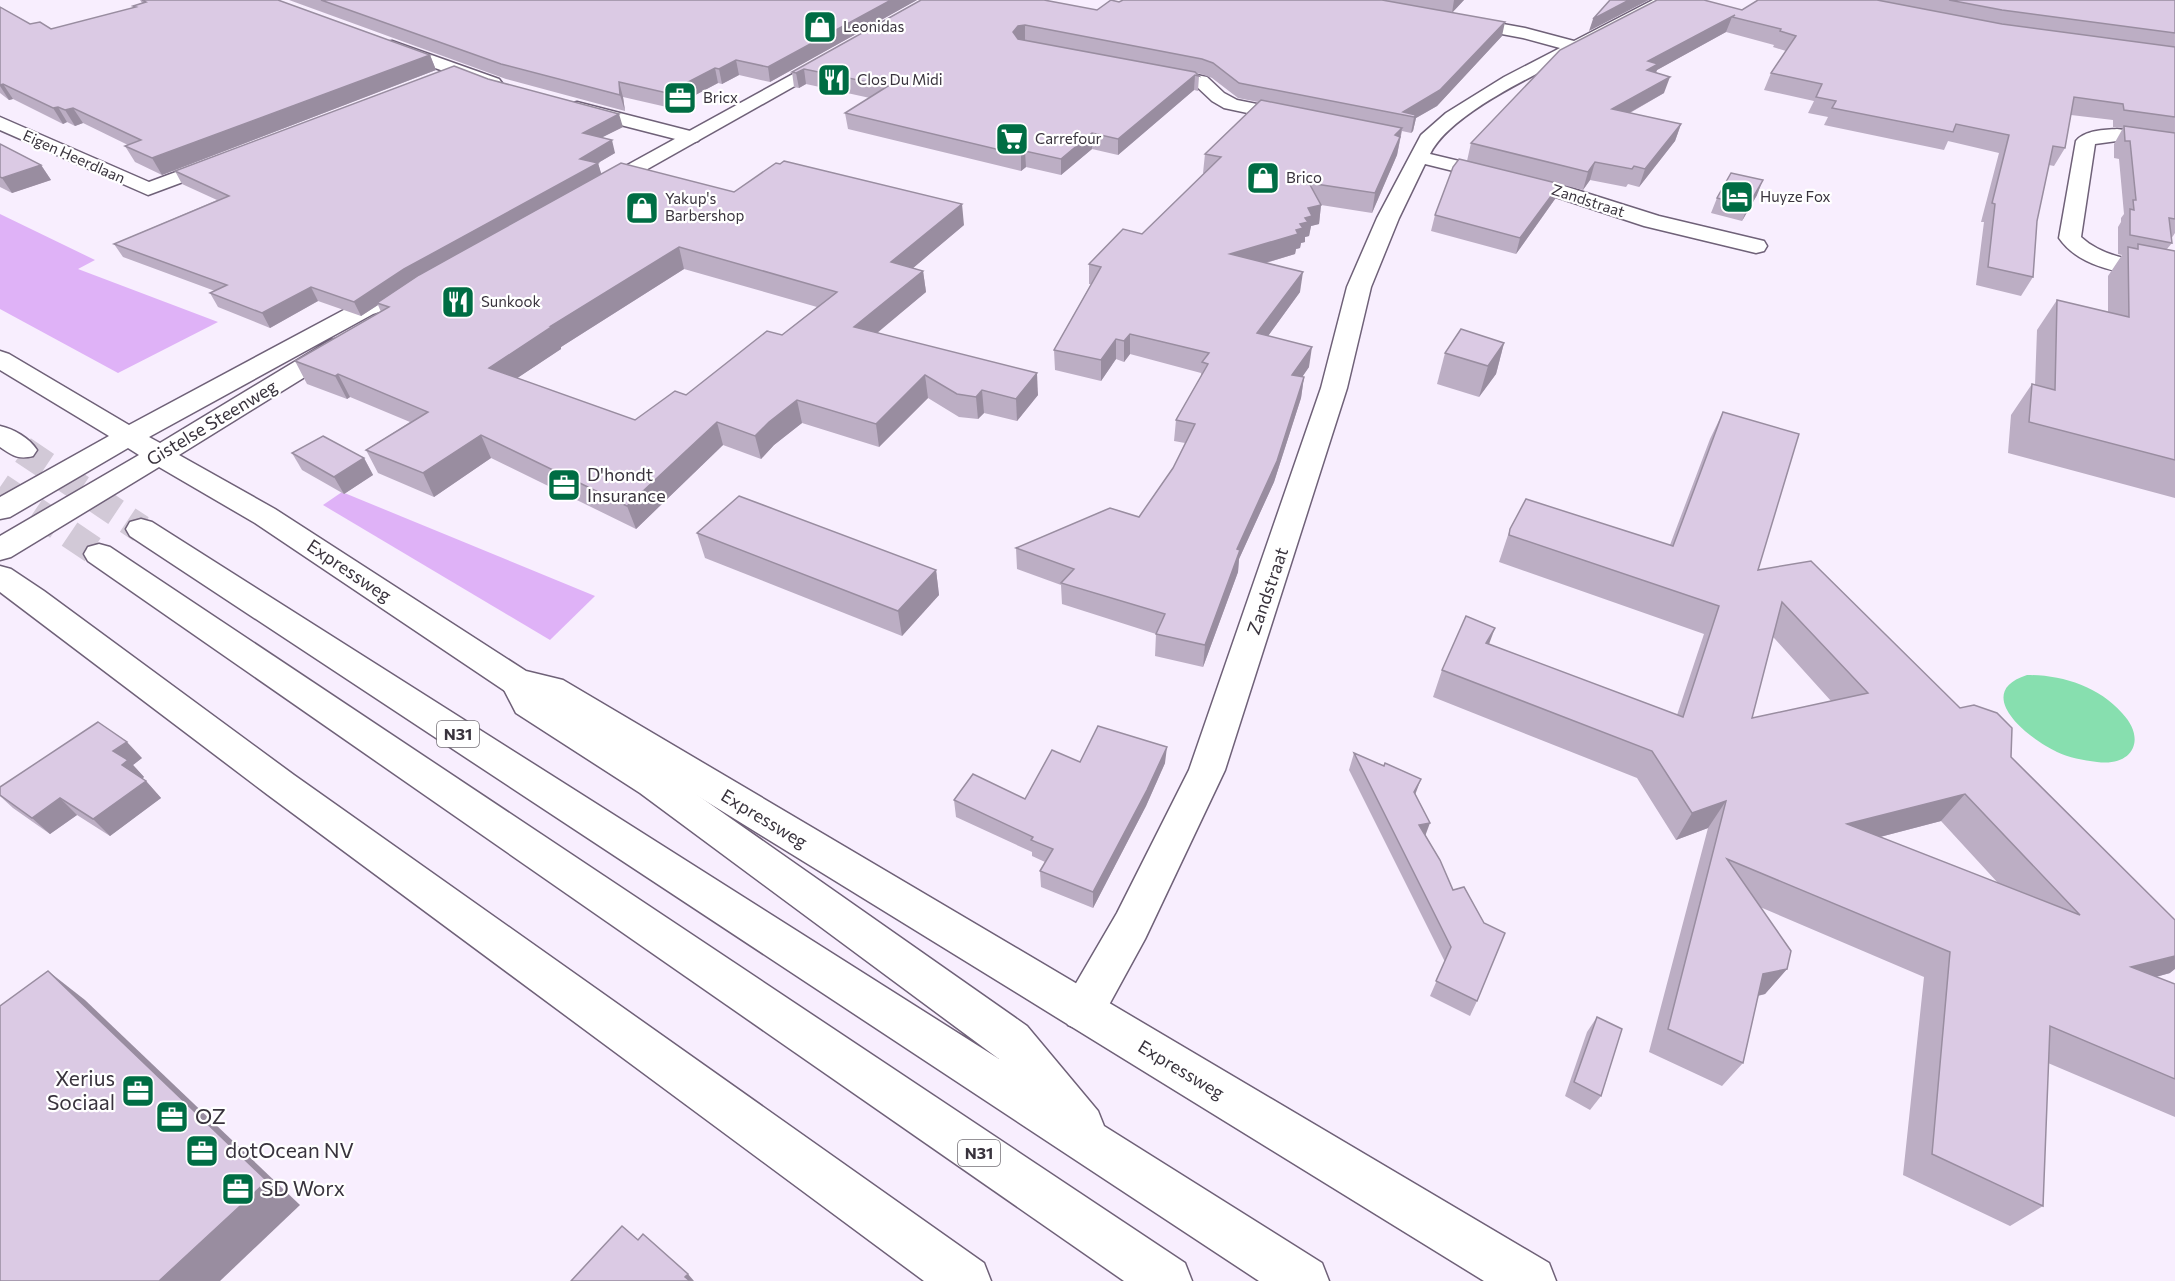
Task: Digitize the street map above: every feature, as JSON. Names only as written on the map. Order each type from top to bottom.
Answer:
[{"type":"main road","name":"Zandstraat","points":[[1083,1011],[1131,926],[1207,770],[1331,399],[1359,287],[1416,147],[1480,99],[1665,0]]},
{"type":"main road","points":[[1443,19],[1525,33],[1576,47]]},
{"type":"main road","points":[[378,42],[511,89]]},
{"type":"main road","points":[[578,200],[854,45]]},
{"type":"main road","points":[[1141,69],[1202,81],[1218,97],[1230,104],[1309,120]]},
{"type":"main road","points":[[435,79],[456,70]]},
{"type":"main road","points":[[564,104],[691,137]]},
{"type":"main road","name":"Eigen Heerdlaan","points":[[0,123],[148,189],[236,156]]},
{"type":"main road","points":[[2175,143],[2119,135],[2091,138],[2086,141],[2070,238],[2076,245],[2100,258],[2175,274]]},
{"type":"main road","name":"Zandstraat","points":[[1416,147],[1652,221],[1756,246]]},
{"type":"main road","name":"Gistelse Steenweg","points":[[0,510],[146,446],[324,355],[419,290],[364,309],[146,446],[0,550]]},
{"type":"main road","name":"Expressweg","points":[[0,359],[265,516],[517,682],[550,689],[1531,1281]]},
{"type":"main road","points":[[0,434],[23,450]]},
{"type":"main road","name":"N31","points":[[141,528],[1304,1281]]},
{"type":"main road","name":"N31","points":[[99,554],[1167,1281]]},
{"type":"main road","points":[[0,577],[33,599],[944,1275]]},
{"type":"main road","name":"N31","points":[[517,682],[528,704],[653,783],[1012,1041],[1102,1152]]},
{"type":"shaded area","points":[[0,214],[95,260],[78,269],[218,322],[118,373],[0,309]]},
{"type":"shaded area","points":[[342,492],[595,596],[550,640],[323,505]]},
{"type":"shaded area","points":[[2027,675],[2053,677],[2079,684],[2091,689],[2112,704],[2130,723],[2134,732],[2135,741],[2127,756],[2109,762],[2076,758],[2045,746],[2020,727],[2004,704],[2004,693],[2011,683]]},
{"type":"building","points":[[142,0],[278,0],[430,55],[152,158],[125,146],[141,140],[73,108],[65,110],[58,107],[53,108],[3,84],[0,85],[0,7],[30,24],[40,22],[51,29],[136,7],[133,6],[146,2]]},
{"type":"building","points":[[321,0],[891,0],[768,67],[736,60],[719,69],[715,68],[667,93],[619,82],[620,95],[501,64]]},
{"type":"building","points":[[921,0],[1044,0],[1097,10],[1111,0],[1119,2],[1123,0],[1382,0],[1505,22],[1440,90],[1403,112],[1416,115],[1414,117],[1239,83],[1213,63],[1202,59],[1025,25],[1018,26],[1013,32],[1018,39],[1195,72],[1199,76],[1195,75],[1118,139],[1092,133],[1061,159],[1025,151],[1021,155],[845,113],[888,86],[804,69],[796,73],[792,72]]},
{"type":"building","points":[[1610,0],[1629,0],[1593,19]]},
{"type":"building","points":[[1657,0],[1704,0],[1742,10],[1758,0],[1877,0],[2002,24],[2175,47],[2175,117],[2124,110],[2123,104],[2074,97],[2065,148],[2053,146],[2037,221],[2033,277],[1988,267],[1995,204],[1992,203],[2009,135],[1956,124],[1953,132],[1832,108],[1836,101],[1816,97],[1822,84],[1771,73],[1796,36],[1780,31],[1781,29],[1732,17],[1735,15],[1648,61],[1658,64],[1647,70],[1670,77],[1612,109],[1681,124],[1645,169],[1634,166],[1632,169],[1595,162],[1588,172],[1471,143],[1560,50]]},
{"type":"building","points":[[1949,0],[2175,0],[2175,33],[2002,10]]},
{"type":"building","points":[[454,66],[488,79],[619,114],[583,133],[612,140],[580,159],[598,163],[404,269],[354,302],[311,287],[262,313],[210,293],[227,285],[114,244],[229,196],[175,171]]},
{"type":"building","points":[[1261,100],[1402,128],[1395,135],[1400,137],[1375,193],[1309,183],[1321,205],[1308,208],[1312,216],[1305,218],[1308,222],[1300,224],[1303,228],[1296,230],[1298,234],[1230,254],[1303,272],[1257,333],[1312,347],[1292,375],[1304,377],[1277,461],[1237,549],[1240,550],[1205,645],[1156,634],[1165,614],[1061,583],[1074,569],[1016,548],[1110,508],[1139,517],[1173,468],[1195,424],[1176,420],[1208,364],[1202,362],[1209,353],[1130,334],[1124,341],[1116,339],[1101,360],[1054,350],[1101,267],[1089,264],[1123,229],[1142,234],[1221,157],[1205,154]]},
{"type":"building","points":[[2124,126],[2175,133],[2175,219],[2169,218],[2172,243],[2130,235],[2130,209],[2134,210],[2133,200],[2136,200],[2130,141],[2125,141]]},
{"type":"building","points":[[0,144],[41,165],[0,177]]},
{"type":"building","points":[[1459,159],[1560,184],[1520,238],[1435,215],[1453,167]]},
{"type":"building","points":[[784,161],[962,204],[891,262],[923,271],[854,327],[1037,373],[1016,399],[982,390],[976,397],[957,394],[925,375],[876,424],[797,400],[755,436],[717,422],[627,506],[481,435],[423,473],[366,450],[428,412],[338,374],[335,376],[295,361],[389,307],[377,303],[419,275],[621,163],[734,192],[776,163],[780,164]],"holes":[[[679,247],[837,292],[782,335],[767,331],[686,395],[675,391],[635,420],[489,368],[553,326],[551,326]]]},
{"type":"building","points":[[1731,173],[1763,180],[1748,206],[1717,198]]},
{"type":"building","points":[[2138,244],[2175,251],[2175,460],[2029,422],[2032,384],[2055,390],[2057,300],[2129,317],[2128,247],[2138,249]]},
{"type":"building","points":[[1461,329],[1504,343],[1488,366],[1445,353]]},
{"type":"building","points":[[1723,412],[1799,434],[1758,570],[1811,561],[1960,708],[1974,705],[1997,713],[2012,728],[2011,757],[2175,920],[2175,956],[2131,967],[2175,984],[2175,1079],[2050,1026],[2043,1206],[1932,1154],[1950,952],[1727,859],[1791,951],[1787,969],[1763,974],[1743,1063],[1668,1029],[1726,801],[1692,813],[1652,751],[1442,670],[1466,616],[1495,628],[1486,643],[1683,717],[1719,606],[1509,535],[1526,499],[1673,546]],"holes":[[[1782,602],[1868,693],[1752,718]],[[1965,794],[2080,915],[1847,824]]]},
{"type":"building","points":[[323,436],[364,458],[334,477],[292,453]]},
{"type":"building","points":[[739,496],[936,570],[898,611],[697,533]]},
{"type":"building","points":[[98,722],[127,742],[113,751],[128,760],[122,765],[146,781],[93,819],[60,798],[32,818],[0,795],[0,787]]},
{"type":"building","points":[[1098,726],[1167,747],[1093,892],[1040,871],[1053,849],[1031,840],[1033,837],[954,800],[973,774],[1025,799],[1052,750],[1080,762]]},
{"type":"building","points":[[1354,753],[1384,766],[1385,763],[1421,779],[1414,792],[1430,823],[1419,825],[1440,860],[1453,890],[1464,887],[1484,923],[1505,933],[1477,1001],[1436,981],[1451,947]]},
{"type":"building","points":[[48,971],[267,1181],[159,1281],[0,1281],[0,1006]]},
{"type":"building","points":[[1597,1017],[1622,1029],[1601,1096],[1574,1082]]},
{"type":"building","points":[[622,1226],[638,1240],[643,1234],[688,1274],[685,1277],[690,1281],[571,1281]]},
{"type":"tunnel","points":[[23,450],[141,529]]},
{"type":"tunnel","points":[[0,487],[99,554]]},
{"type":"place","name":"Leonidas","points":[[820,27]]},
{"type":"place","name":"Clos Du Midi","points":[[834,80]]},
{"type":"place","name":"Bricx","points":[[680,98]]},
{"type":"place","name":"Carrefour","points":[[1012,139]]},
{"type":"place","name":"Brico","points":[[1263,178]]},
{"type":"place","name":"Huyze Fox","points":[[1737,197]]},
{"type":"place","name":"Yakup's Barbershop","points":[[642,208]]},
{"type":"place","name":"Sunkook","points":[[458,302]]},
{"type":"place","name":"D'hondt Insurance","points":[[564,485]]},
{"type":"place","name":"Xerius Sociaal","points":[[138,1091]]},
{"type":"place","name":"OZ","points":[[172,1117]]},
{"type":"place","name":"dotOcean NV","points":[[202,1151]]},
{"type":"place","name":"SD Worx","points":[[238,1189]]}]
